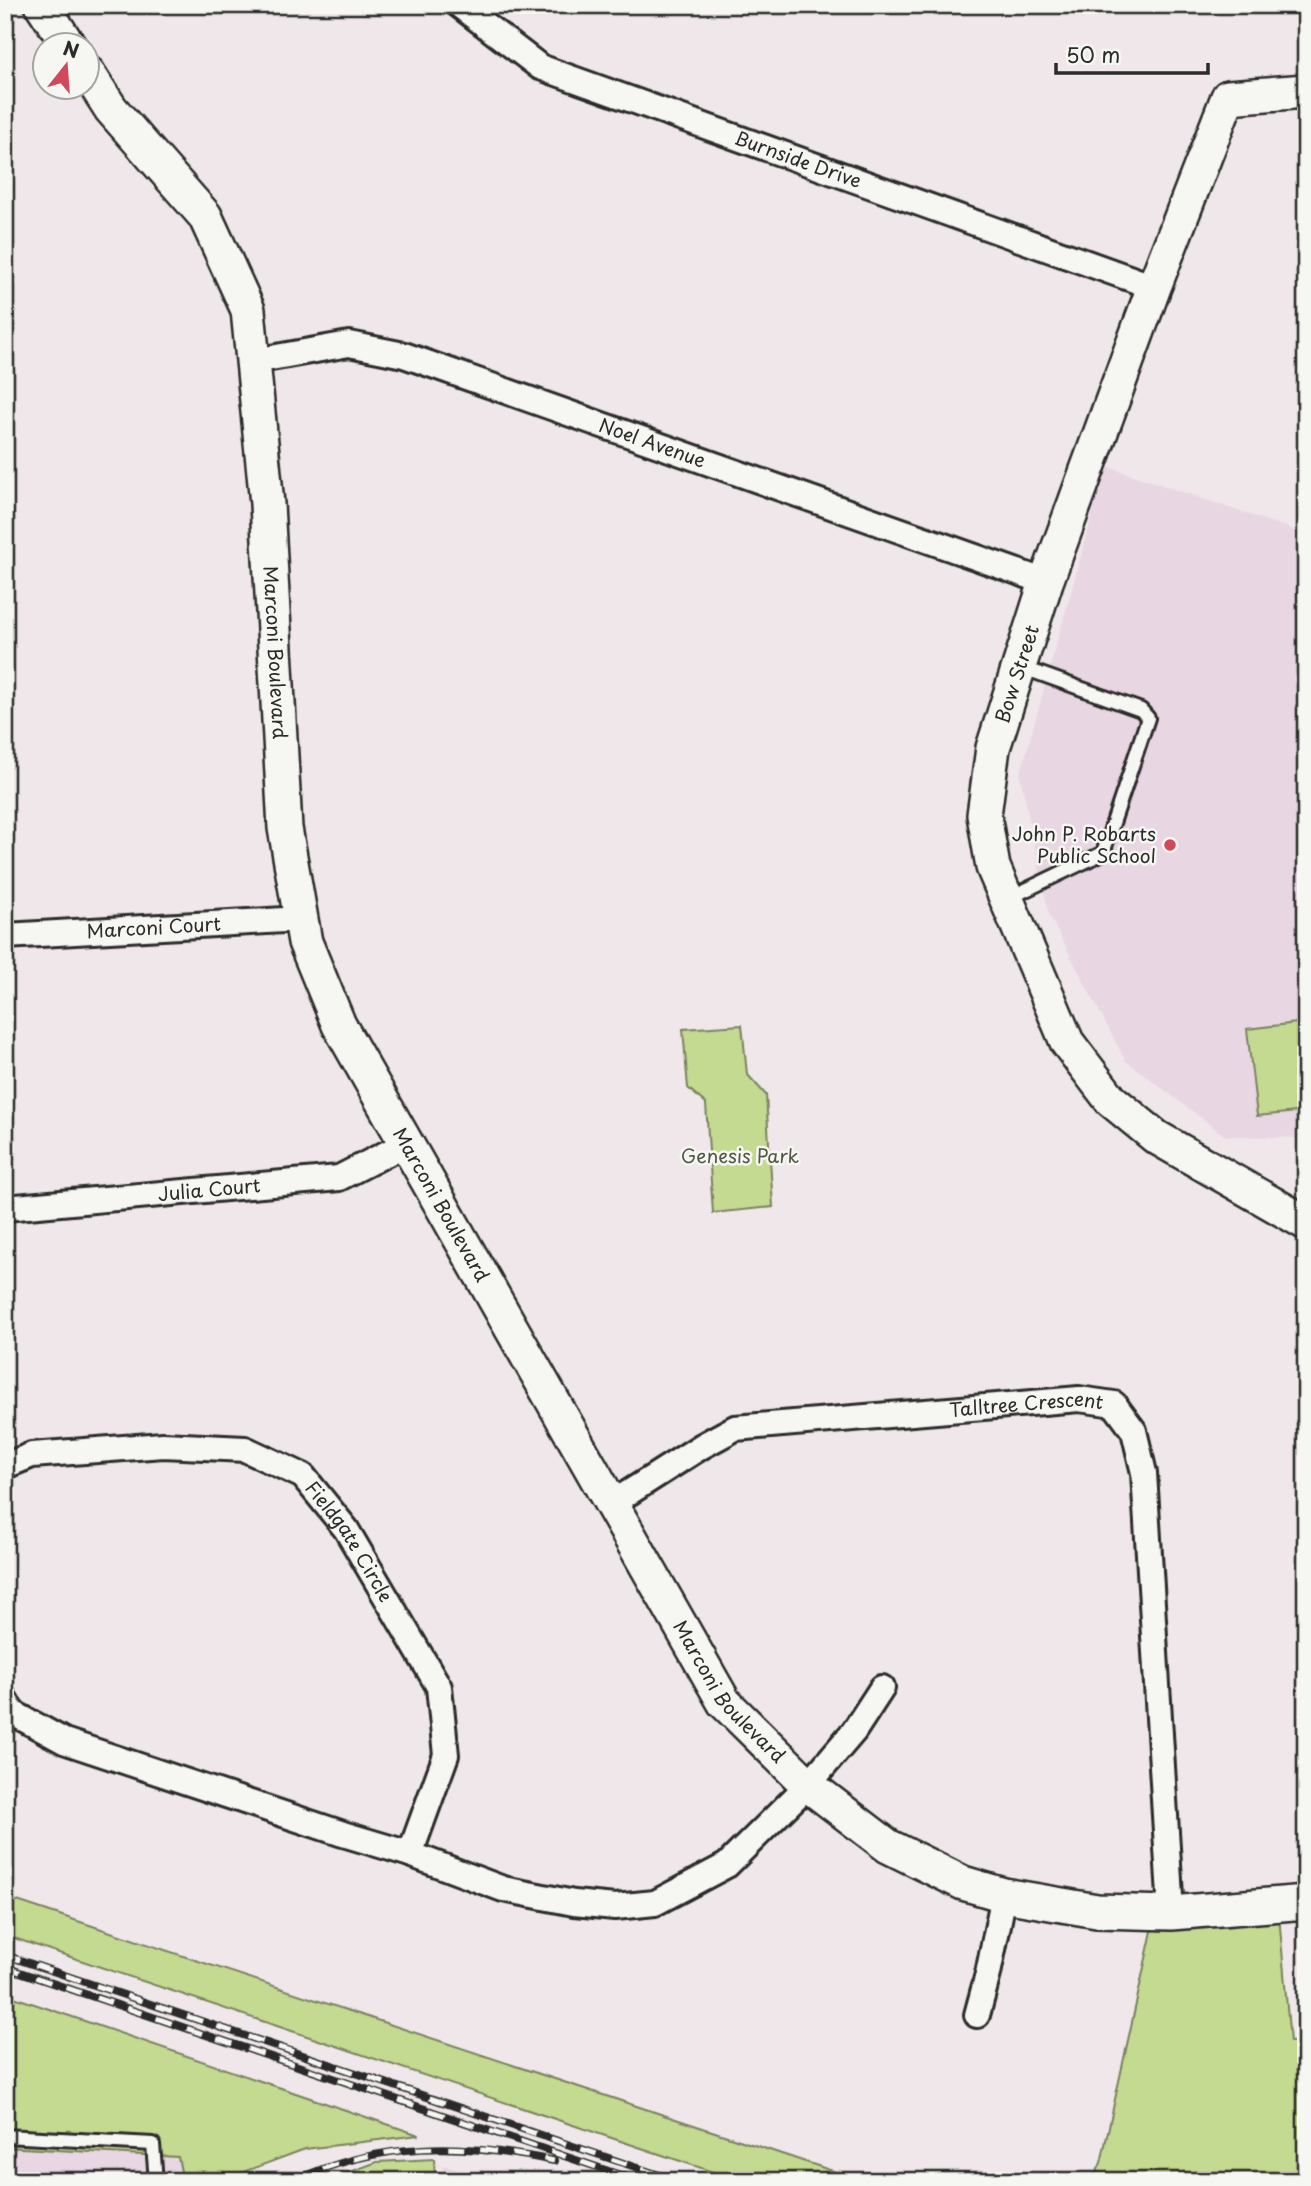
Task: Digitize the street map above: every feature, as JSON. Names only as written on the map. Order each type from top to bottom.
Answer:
[{"type":"street","points":[[42,5],[60,32]]},
{"type":"street","name":"Burnside Drive","points":[[458,5],[540,67],[1154,287]]},
{"type":"street","name":"Bow Street","points":[[1306,91],[1228,97],[1154,287],[1046,582],[993,748],[984,815],[993,867],[1067,1042],[1111,1100],[1156,1137],[1306,1223]]},
{"type":"street","name":"Marconi Boulevard","points":[[102,95],[111,109],[205,216],[248,310],[267,504],[285,828],[305,942],[338,1025],[723,1702],[808,1785],[888,1846],[963,1883],[1004,1895],[1097,1911],[1171,1913],[1306,1902]]},
{"type":"street","name":"Noel Avenue","points":[[254,361],[349,344],[404,355],[1046,582]]},
{"type":"street","name":"Marconi Court","points":[[5,936],[301,919]]},
{"type":"street","name":"Julia Court","points":[[5,1208],[339,1178],[405,1144]]},
{"type":"street","name":"Talltree Crescent","points":[[611,1504],[735,1428],[1079,1399],[1114,1404],[1134,1431],[1144,1473],[1171,1913]]},
{"type":"street","name":"Fieldgate Circle","points":[[5,1466],[32,1455],[163,1445],[245,1449],[303,1476],[346,1529],[439,1687],[446,1755],[410,1854]]},
{"type":"street","points":[[5,1700],[13,1713],[64,1741],[410,1854],[503,1889],[574,1903],[615,1906],[655,1903],[727,1865],[808,1785],[854,1731],[882,1688]]},
{"type":"street","points":[[976,2015],[988,1973],[1004,1895]]},
{"type":"lane","points":[[1007,900],[1102,853],[1149,718],[1141,710],[1019,666]]},
{"type":"lane","points":[[5,2136],[153,2144],[156,2181]]},
{"type":"shaded area","name":"John P. Robarts Public School","points":[[1106,466],[1306,534],[1306,1138],[1225,1136],[1125,1060],[1049,915],[1020,775]]},
{"type":"shaded area","points":[[5,2147],[178,2157],[183,2181],[5,2181]]},
{"type":"shaded area","points":[[443,2165],[490,2181],[444,2181]]},
{"type":"green space","points":[[1306,1022],[1306,1111],[1257,1116],[1247,1029]]},
{"type":"green space","name":"Genesis Park","points":[[742,1025],[747,1074],[766,1095],[773,1207],[713,1213],[706,1104],[688,1088],[683,1029]]},
{"type":"green space","points":[[5,1897],[863,2181],[740,2181],[5,1935]]},
{"type":"green space","points":[[1279,1915],[1290,2042],[1306,2041],[1306,2181],[1092,2181],[1101,2163],[1154,1922]]},
{"type":"green space","points":[[5,1994],[419,2135],[305,2149],[219,2181],[183,2181],[178,2157],[5,2147]]},
{"type":"green space","points":[[434,2159],[435,2181],[326,2181],[377,2162]]},
{"type":"railway","points":[[5,1955],[677,2181]]},
{"type":"railway","points":[[5,1967],[638,2181]]},
{"type":"railway","points":[[293,2181],[358,2158],[422,2149],[487,2150],[554,2161]]},
{"type":"place","name":"John P. Robarts Public School","points":[[1170,845]]}]
